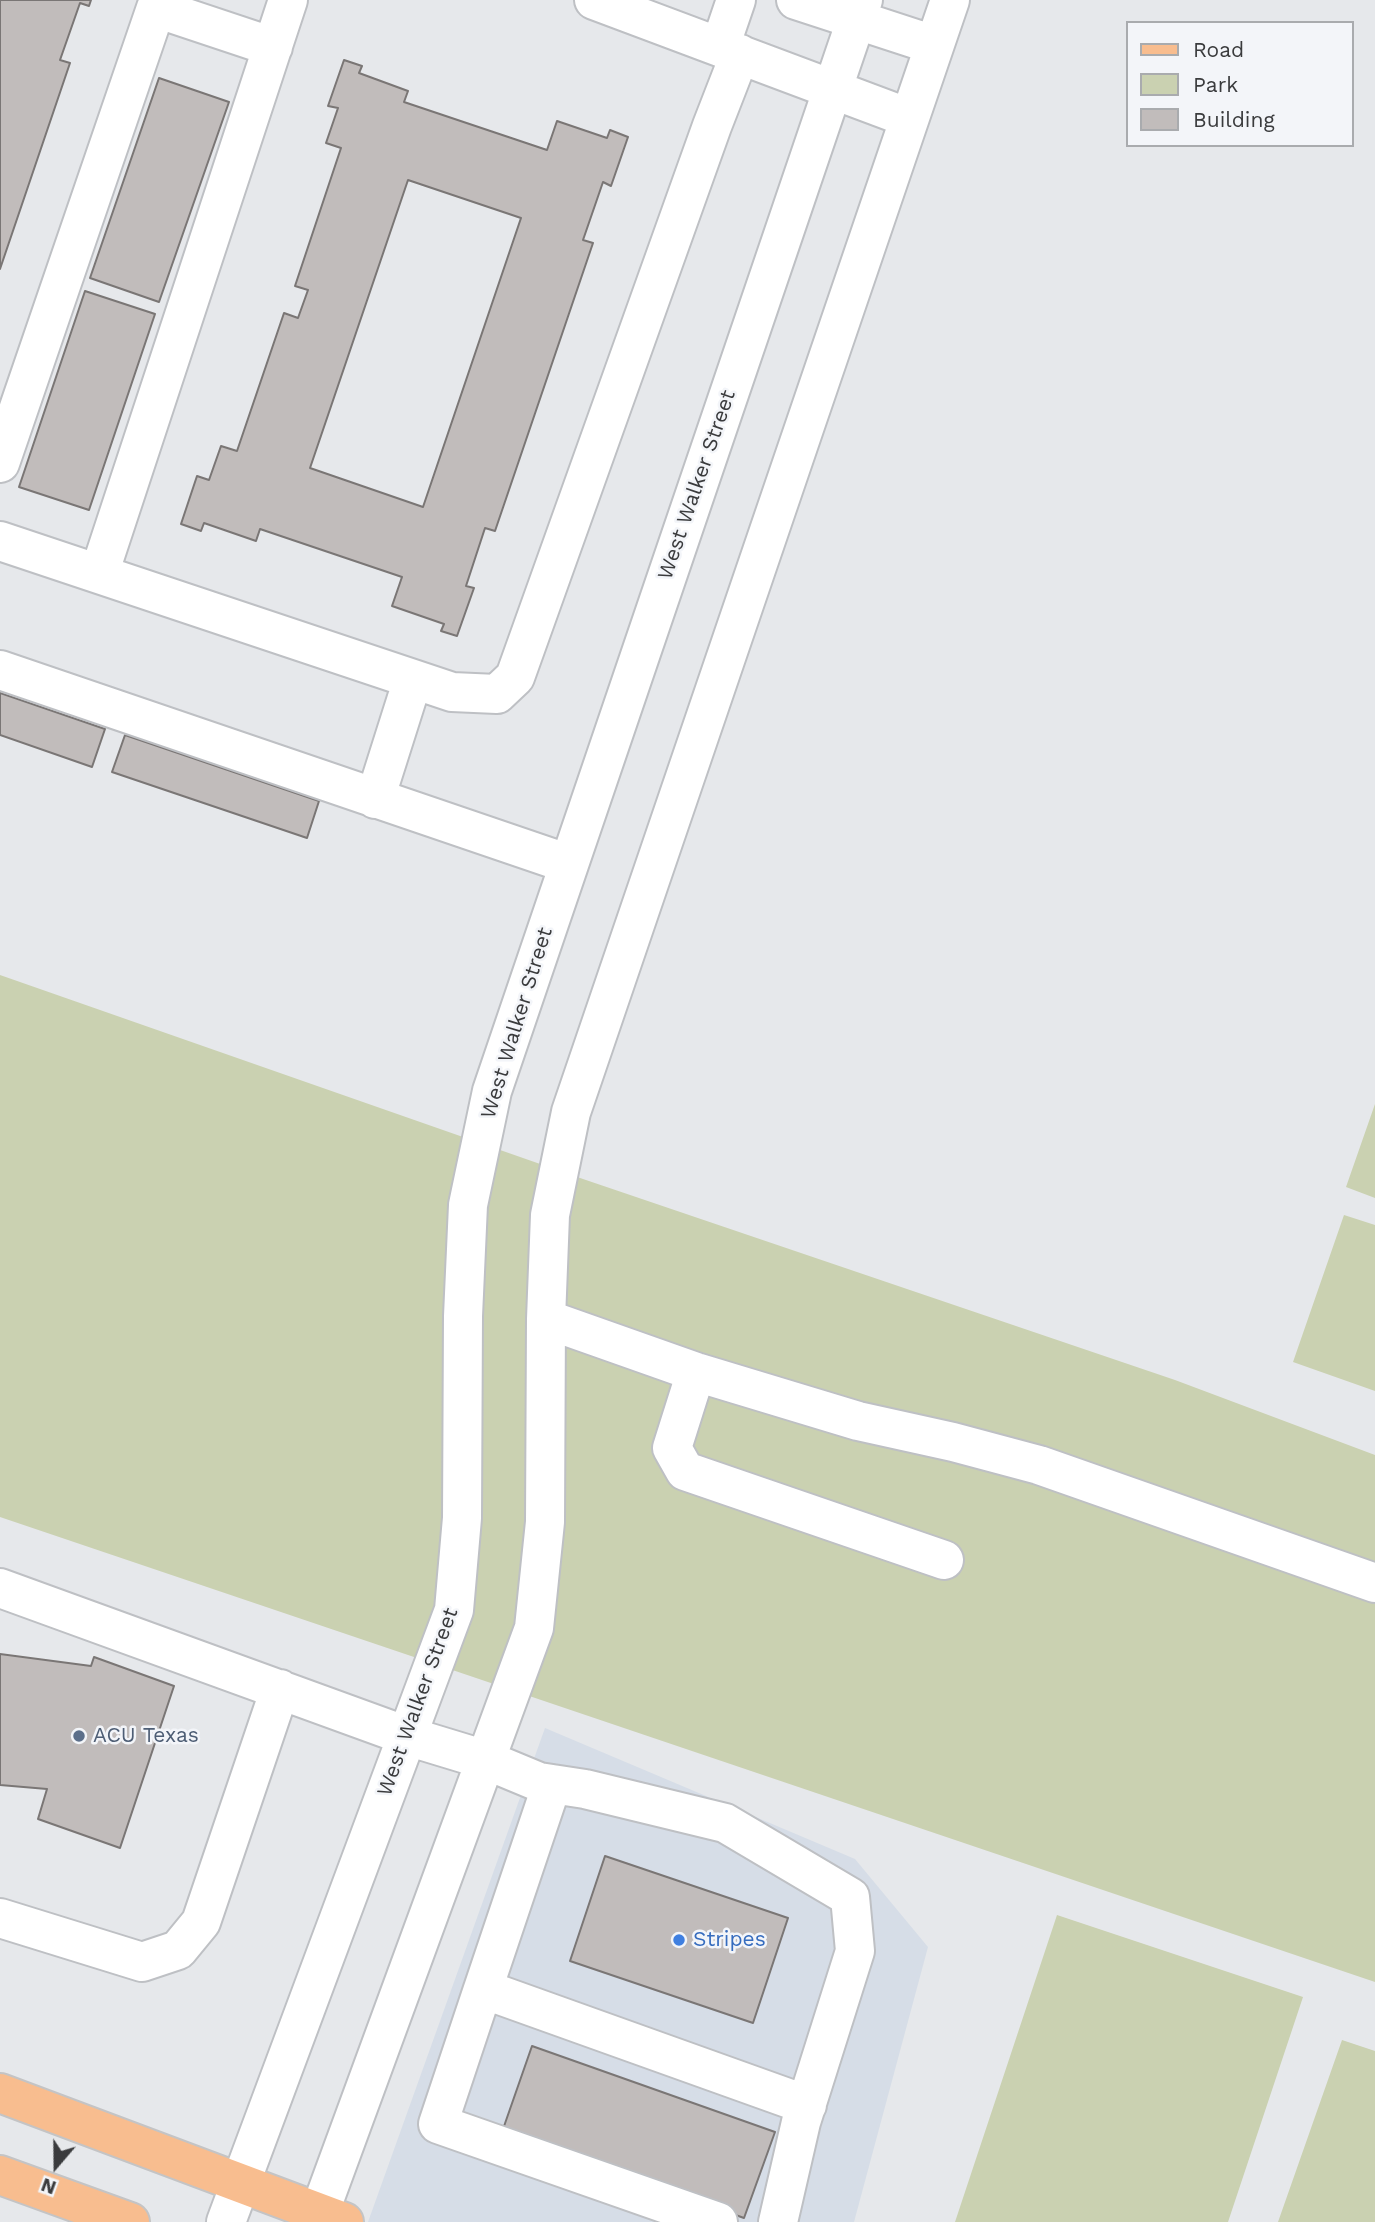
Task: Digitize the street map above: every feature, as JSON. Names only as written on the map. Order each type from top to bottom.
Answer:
[{"type":"main road","points":[[0,2093],[240,2183],[327,2219]]},
{"type":"main road","points":[[0,2175],[130,2222]]},
{"type":"street","points":[[99,574],[288,0]]},
{"type":"street","points":[[594,0],[909,118]]},
{"type":"street","points":[[0,541],[452,692],[497,694],[515,677],[712,127],[730,51],[736,0]]},
{"type":"street","points":[[796,0],[859,10],[934,45]]},
{"type":"street","points":[[327,2219],[534,1629],[545,1522],[546,1319],[550,1215],[571,1112],[950,0]]},
{"type":"street","points":[[0,463],[156,8],[273,47]]},
{"type":"street","name":"West Walker Street","points":[[226,2222],[454,1610],[462,1518],[463,1316],[468,1205],[492,1091],[859,10]]},
{"type":"street","points":[[0,670],[569,864]]},
{"type":"street","points":[[375,799],[413,679]]},
{"type":"street","points":[[546,1319],[696,1372],[858,1421],[1039,1465],[1375,1583]]},
{"type":"street","points":[[696,1372],[672,1448],[685,1471],[944,1560]]},
{"type":"street","points":[[0,1588],[407,1735],[486,1760],[539,1782],[585,1789],[725,1823],[850,1897],[855,1951],[807,2105],[778,2222]]},
{"type":"street","points":[[0,1918],[142,1962],[178,1950],[201,1922],[279,1689]]},
{"type":"street","points":[[552,1784],[438,2124],[718,2222]]},
{"type":"street","points":[[483,1989],[807,2105]]},
{"type":"shaded area","points":[[545,1728],[855,1859],[928,1947],[854,2222],[368,2222]]},
{"type":"green space","points":[[0,975],[583,1179],[1175,1380],[1375,1455],[1375,1982],[0,1517]]},
{"type":"green space","points":[[1375,1104],[1375,1198],[1346,1187]]},
{"type":"green space","points":[[1344,1215],[1375,1225],[1375,1391],[1293,1362]]},
{"type":"green space","points":[[1057,1915],[1303,1997],[1228,2222],[955,2222]]},
{"type":"green space","points":[[1342,2040],[1375,2051],[1375,2222],[1278,2222]]},
{"type":"building","points":[[0,0],[91,0],[89,6],[80,3],[60,60],[70,63],[0,269]]},
{"type":"building","points":[[344,60],[362,66],[359,73],[408,91],[404,102],[547,150],[557,121],[607,138],[610,130],[628,137],[611,186],[603,182],[583,240],[593,243],[495,531],[485,528],[466,586],[474,588],[457,636],[441,631],[444,624],[392,606],[402,577],[260,529],[256,541],[204,523],[201,531],[181,524],[197,476],[209,480],[221,446],[237,451],[284,313],[298,318],[308,290],[295,286],[341,148],[326,143],[338,108],[328,106]],"holes":[[[408,180],[521,218],[423,507],[310,468]]]},
{"type":"building","points":[[159,78],[229,102],[159,302],[90,278]]},
{"type":"building","points":[[85,291],[155,314],[89,510],[19,487]]},
{"type":"building","points":[[0,693],[105,729],[92,767],[0,735]]},
{"type":"building","points":[[125,735],[319,801],[307,838],[112,772]]},
{"type":"building","name":"ACU Texas","points":[[0,1654],[91,1666],[94,1657],[174,1686],[120,1848],[38,1819],[47,1789],[0,1785]]},
{"type":"building","name":"Stripes","points":[[605,1856],[788,1918],[753,2023],[570,1961]]},
{"type":"building","points":[[532,2046],[775,2132],[744,2218],[502,2132]]},
{"type":"place","name":"ACU Texas","points":[[79,1736]]},
{"type":"place","name":"Stripes","points":[[679,1940]]}]
